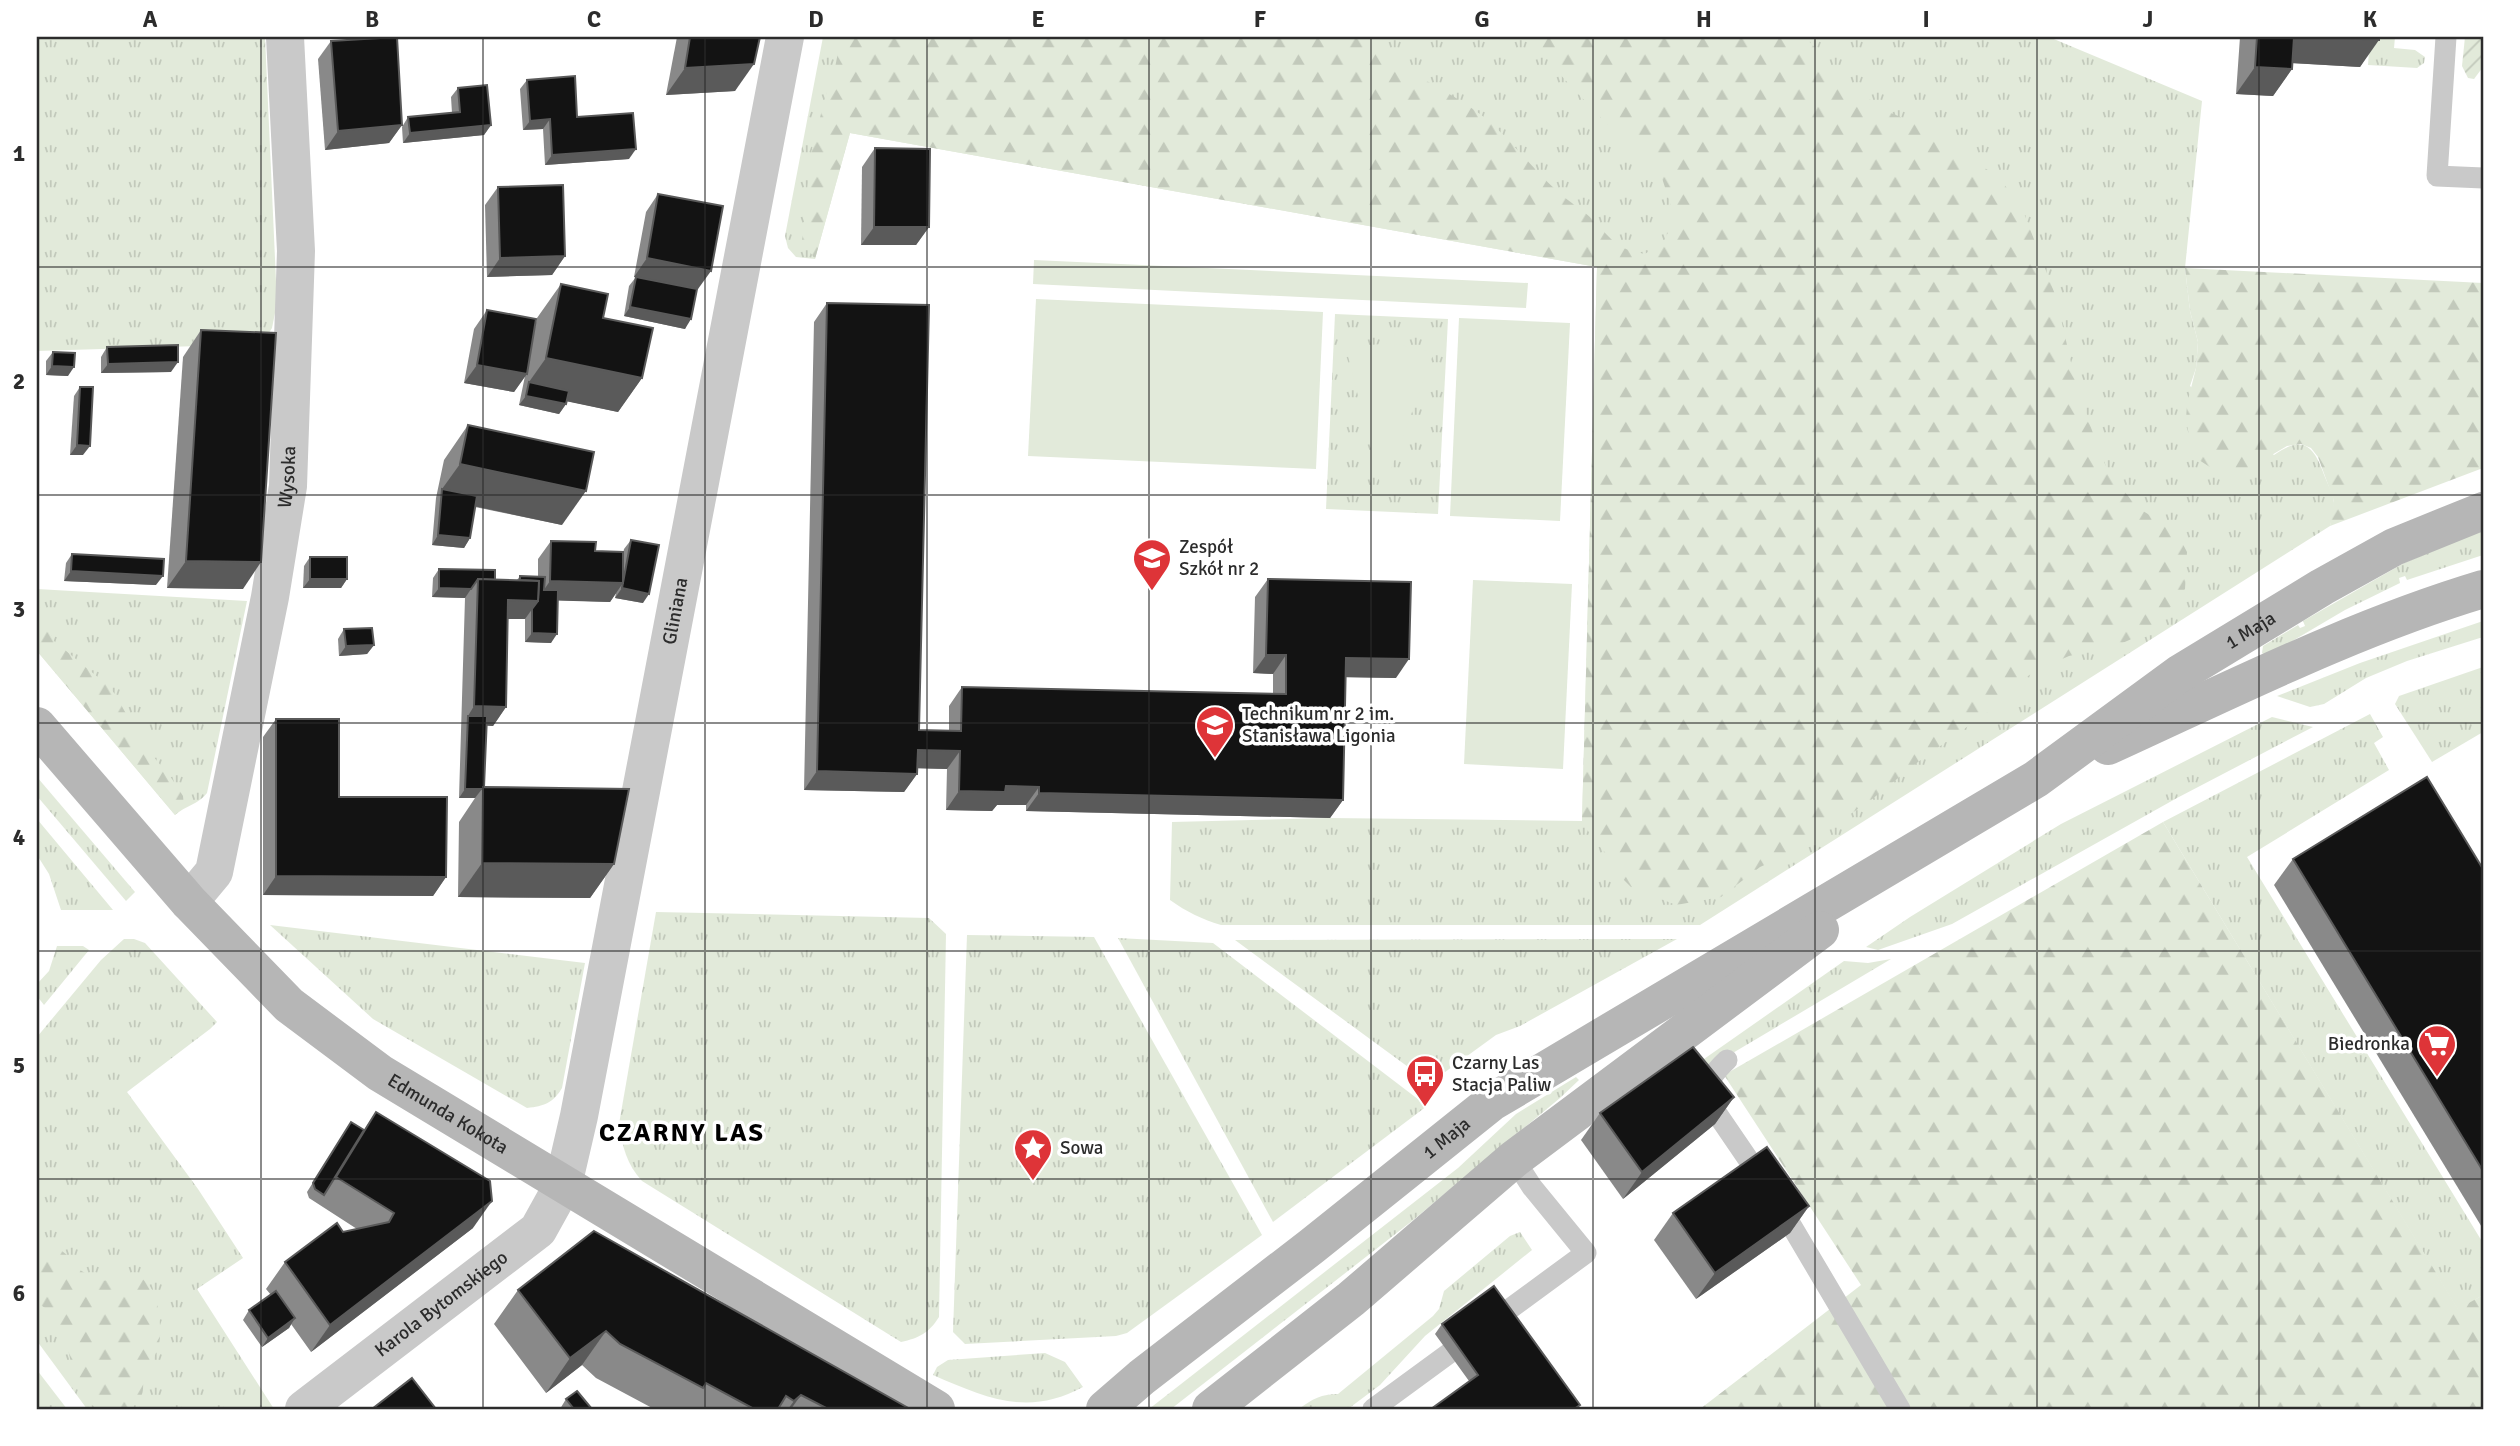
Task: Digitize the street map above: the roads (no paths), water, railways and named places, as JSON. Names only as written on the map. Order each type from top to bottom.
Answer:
[{"type":"street","name":"Wysoka","points":[[189,902],[214,872],[270,597],[288,486],[296,251],[285,37]]},
{"type":"street","name":"Gliniana","points":[[563,1185],[581,1107],[785,37]]},
{"type":"street","name":"1 Maja","points":[[1105,1409],[1492,1102],[2036,779],[2179,674],[2322,587],[2394,547],[2483,511]]},
{"type":"street","name":"1 Maja","points":[[2036,779],[2323,648],[2427,606],[2483,589]]},
{"type":"street","name":"Edmunda Kokota","points":[[37,726],[189,902],[289,1005],[380,1073],[936,1409]]},
{"type":"street","name":"1 Maja","points":[[1215,1408],[1351,1299],[1514,1159],[1796,950],[1924,845]]},
{"type":"street","name":"Karola Bytomskiego","points":[[304,1409],[538,1230],[563,1185]]},
{"type":"lane","points":[[2446,37],[2437,176],[2483,178]]},
{"type":"lane","points":[[1727,1060],[1712,1074],[1707,1091],[1709,1102],[1778,1203],[1900,1409]]},
{"type":"lane","points":[[1373,1409],[1586,1253],[1532,1187],[1514,1159]]},
{"type":"place","name":"Zespół Szkół nr 2","points":[[1152,592]]},
{"type":"place","name":"Technikum nr 2 im. Stanisława Ligonia","points":[[1215,759]]},
{"type":"place","name":"Biedronka","points":[[2437,1078]]},
{"type":"place","name":"Czarny Las Stacja Paliw","points":[[1425,1108]]},
{"type":"place","name":"Sowa","points":[[1033,1182]]},
{"type":"district","name":"CZARNY LAS","points":[[682,1133]]}]
